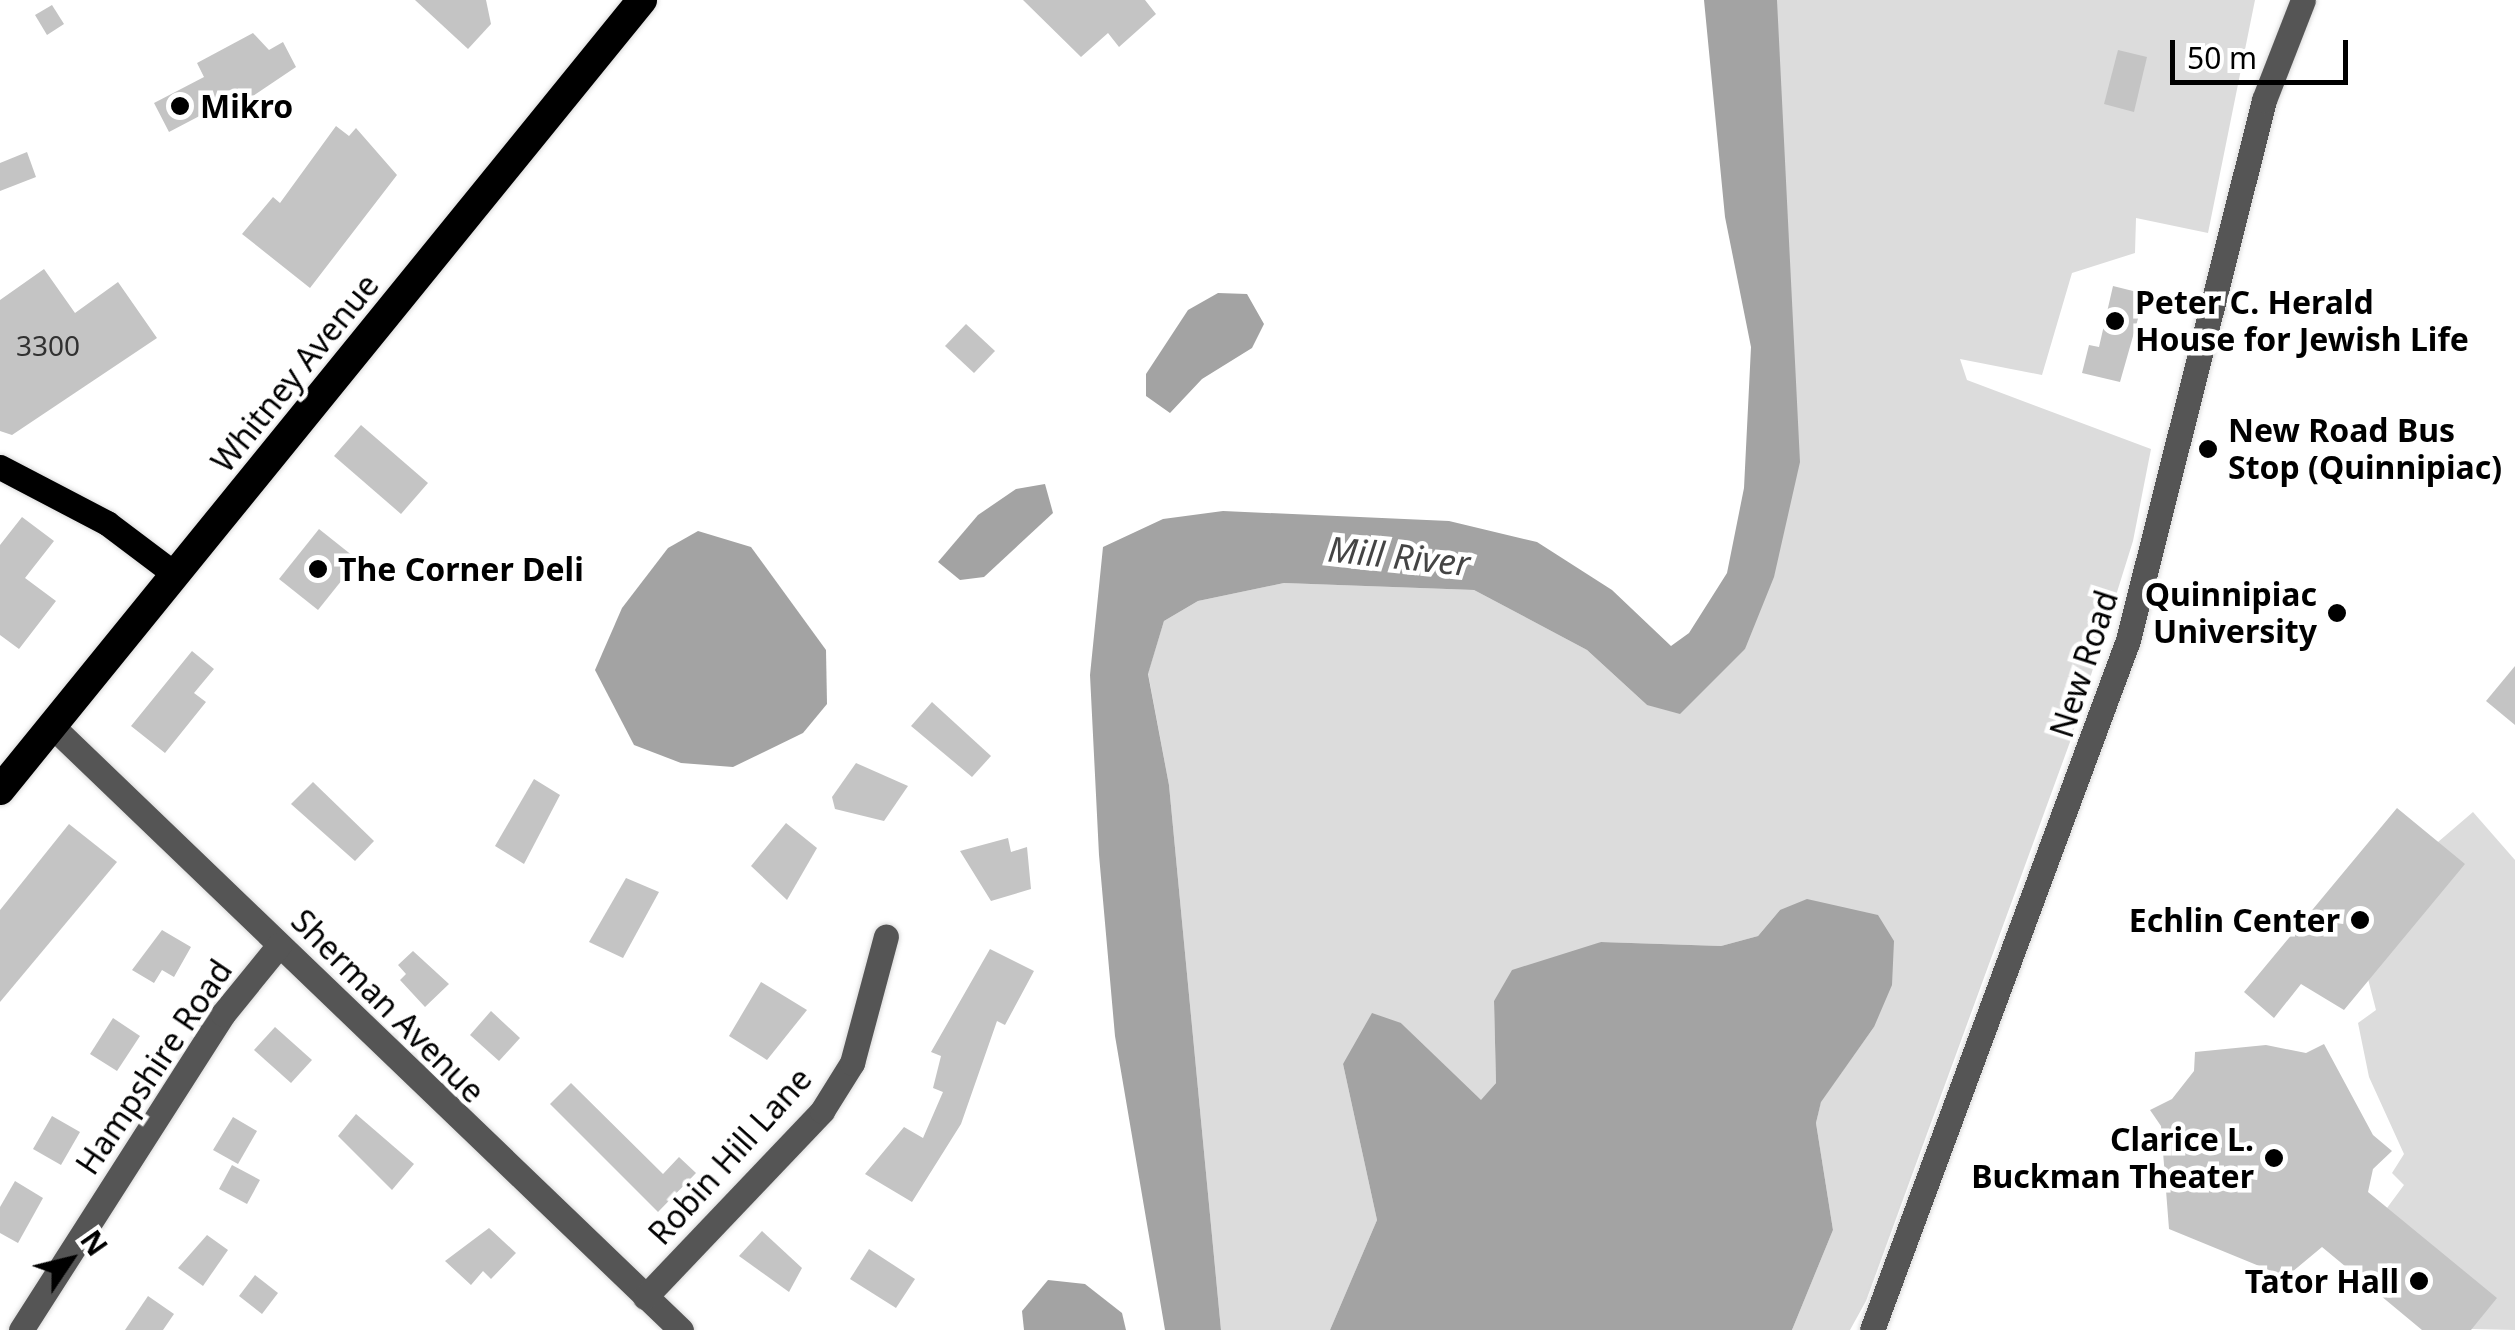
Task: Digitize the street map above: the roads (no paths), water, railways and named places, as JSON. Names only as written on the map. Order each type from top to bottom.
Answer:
[{"type":"highway","name":"Whitney Avenue","points":[[0,790],[642,0]]},
{"type":"main road","points":[[0,466],[107,523],[176,575]]},
{"type":"street","name":"New Road","points":[[1872,1330],[2128,640],[2264,100],[2303,0]]},
{"type":"street","name":"Sherman Avenue","points":[[52,726],[681,1330]]},
{"type":"street","name":"Robin Hill Lane","points":[[645,1297],[822,1111],[852,1063],[886,936]]},
{"type":"street","name":"Hampshire Road","points":[[21,1330],[223,1014],[279,945]]},
{"type":"water","name":"Mill River","points":[[1704,0],[1777,0],[1800,462],[1774,577],[1745,649],[1680,714],[1647,705],[1587,650],[1474,590],[1284,583],[1198,601],[1164,621],[1148,674],[1169,785],[1221,1330],[1165,1330],[1115,1036],[1099,855],[1090,675],[1103,547],[1163,519],[1223,511],[1449,521],[1537,542],[1612,590],[1671,646],[1689,633],[1727,573],[1744,488],[1751,347],[1725,217]]},
{"type":"water","points":[[1218,293],[1247,294],[1264,324],[1252,348],[1202,379],[1170,413],[1146,396],[1146,374],[1188,310]]},
{"type":"water","points":[[1045,484],[1053,513],[984,577],[960,580],[938,562],[978,515],[1016,489]]},
{"type":"water","points":[[698,531],[751,547],[826,650],[827,704],[803,733],[733,767],[681,763],[634,745],[595,670],[622,608],[668,548]]},
{"type":"water","points":[[1807,899],[1878,915],[1894,941],[1892,985],[1874,1027],[1821,1102],[1816,1123],[1833,1230],[1792,1330],[1330,1330],[1377,1220],[1343,1064],[1372,1013],[1401,1023],[1481,1100],[1496,1083],[1494,1001],[1512,970],[1601,942],[1721,946],[1758,936],[1780,910]]},
{"type":"water","points":[[1048,1280],[1085,1284],[1122,1313],[1126,1330],[1024,1330],[1022,1311]]},
{"type":"place","name":"Mikro","points":[[180,106]]},
{"type":"place","name":"Peter C. Herald House for Jewish Life","points":[[2115,321]]},
{"type":"place","name":"New Road Bus Stop (Quinnipiac)","points":[[2208,449]]},
{"type":"place","name":"The Corner Deli","points":[[318,569]]},
{"type":"place","name":"Quinnipiac University","points":[[2337,613]]},
{"type":"place","name":"Echlin Center","points":[[2360,920]]},
{"type":"place","name":"Clarice L. Buckman Theater","points":[[2274,1158]]},
{"type":"place","name":"Tator Hall","points":[[2419,1281]]}]
